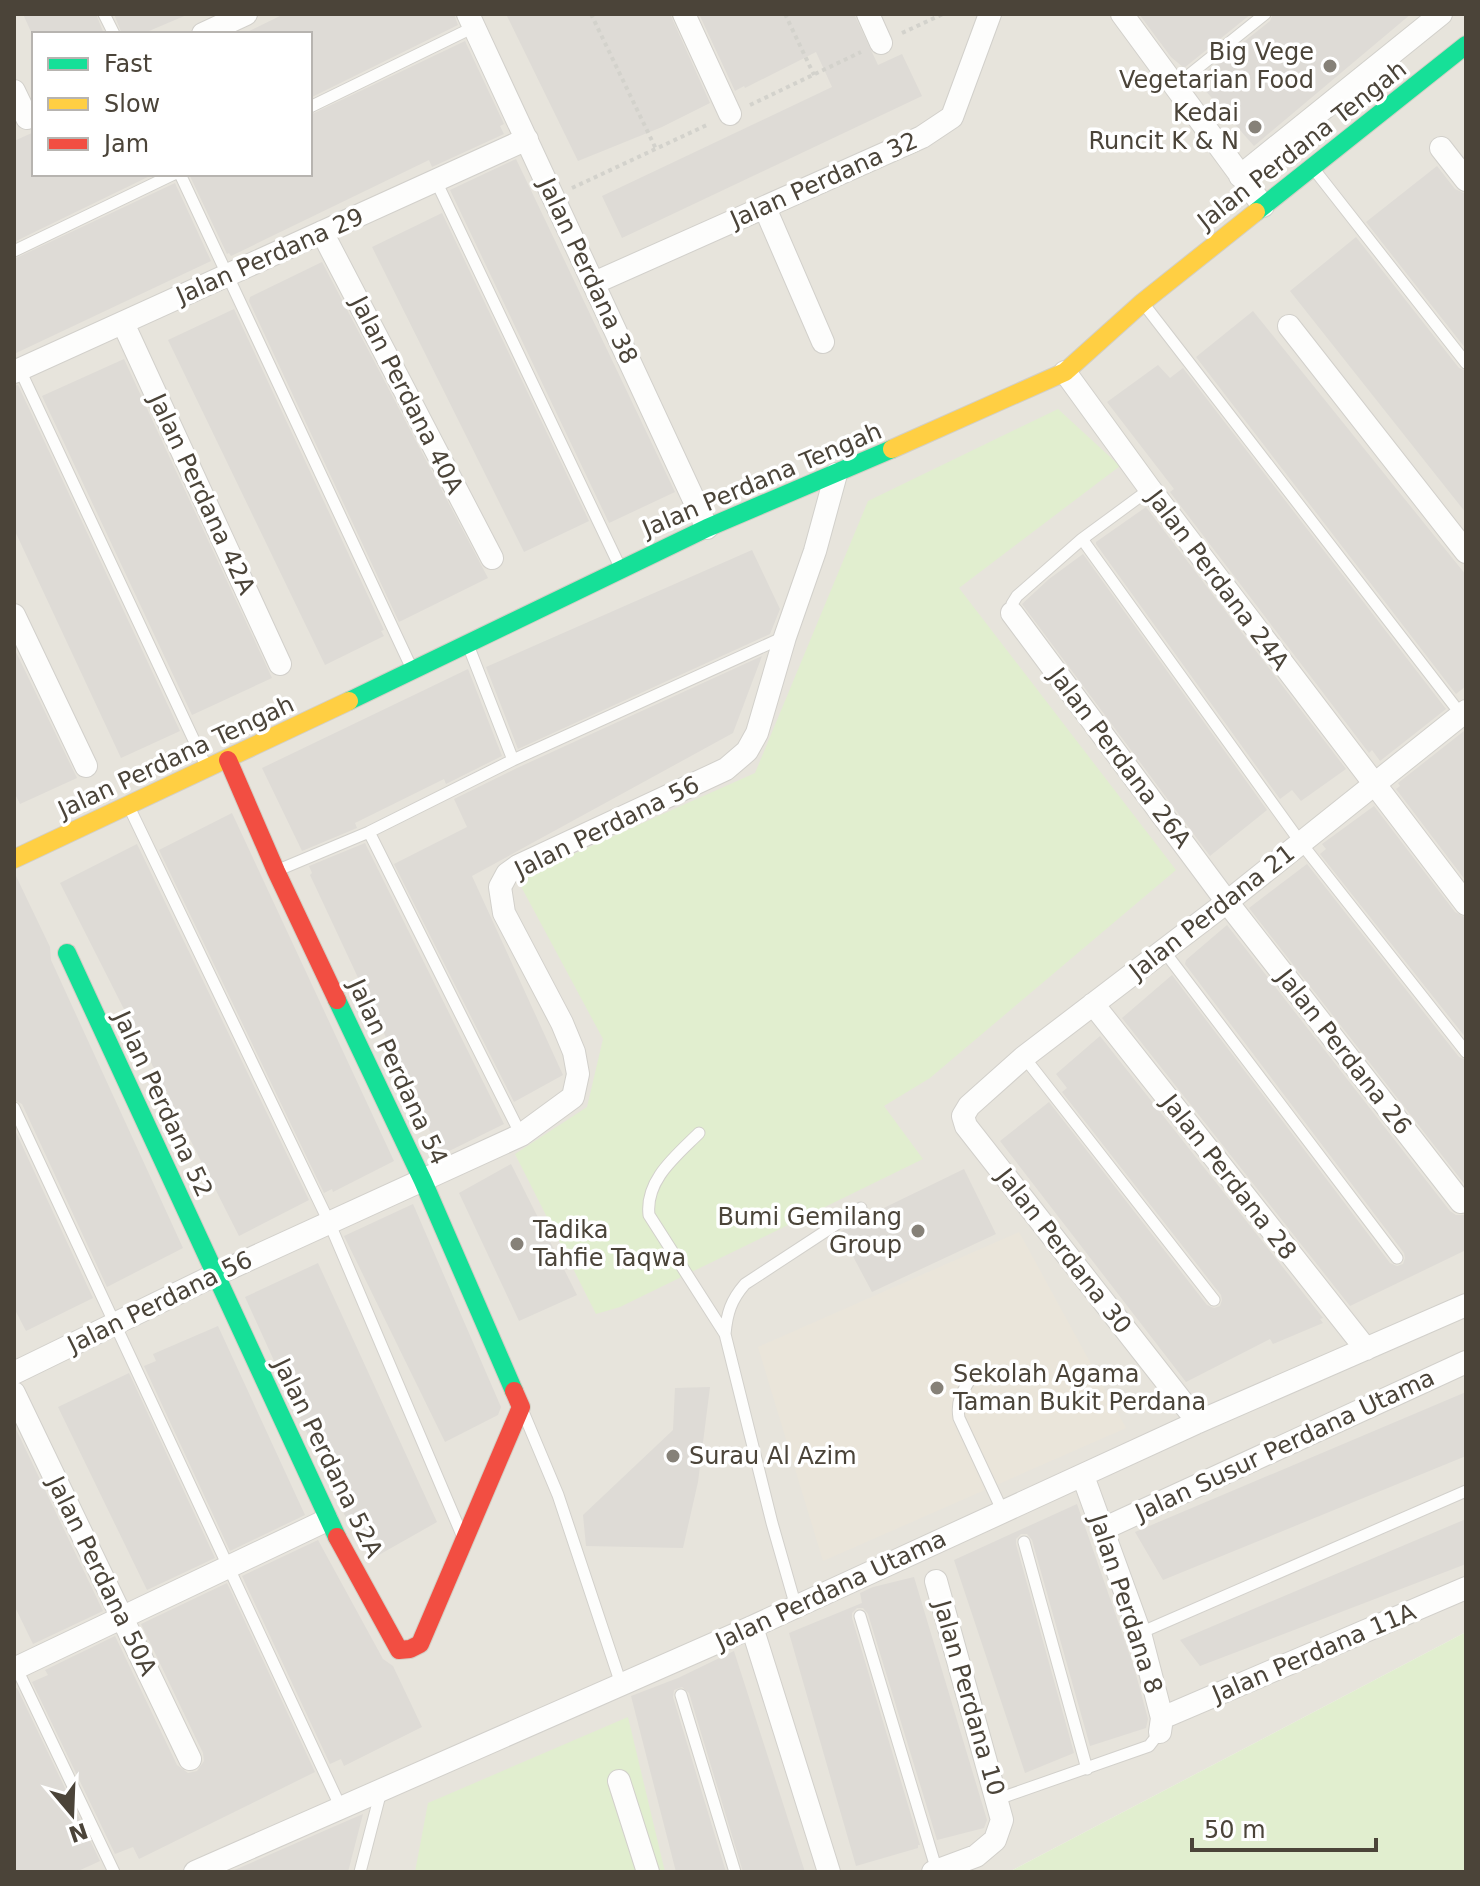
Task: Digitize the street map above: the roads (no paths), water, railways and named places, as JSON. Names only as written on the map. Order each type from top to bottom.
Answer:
[{"type":"street","points":[[212,25],[246,14]]},
{"type":"street","points":[[684,14],[730,114]]},
{"type":"street","points":[[868,14],[881,43]]},
{"type":"street","name":"Jalan Perdana 32","points":[[594,283],[922,137],[952,117],[990,14]]},
{"type":"street","points":[[1122,14],[1263,206]]},
{"type":"street","points":[[1240,176],[1441,14]]},
{"type":"street","name":"Jalan Perdana 38","points":[[471,20],[707,528]]},
{"type":"street","name":"Jalan Perdana Tengah","points":[[14,859],[228,760],[707,528],[1065,372],[1143,302],[1466,45]]},
{"type":"street","points":[[14,91],[25,119]]},
{"type":"street","name":"Jalan Perdana 29","points":[[17,371],[527,139]]},
{"type":"street","points":[[1441,148],[1466,180]]},
{"type":"street","points":[[765,208],[823,342]]},
{"type":"street","name":"Jalan Perdana 40A","points":[[322,232],[492,558]]},
{"type":"street","name":"Jalan Perdana 42A","points":[[123,323],[280,664]]},
{"type":"street","points":[[1289,326],[1466,552]]},
{"type":"street","name":"Jalan Perdana 24A","points":[[1065,372],[1373,786],[1466,904]]},
{"type":"street","name":"Jalan Perdana 56","points":[[14,1373],[114,1322],[521,1135],[573,1097],[578,1074],[574,1052],[504,913],[500,887],[507,874],[518,866],[726,769],[747,751],[757,733],[836,474]]},
{"type":"street","name":"Jalan Perdana 26A","points":[[1012,613],[1227,902]]},
{"type":"street","points":[[14,615],[86,766]]},
{"type":"street","name":"Jalan Perdana 21","points":[[963,1116],[969,1106],[1024,1057],[1465,715]]},
{"type":"street","name":"Jalan Perdana 54","points":[[228,760],[276,871],[423,1181],[521,1407]]},
{"type":"street","name":"Jalan Perdana 26","points":[[1227,902],[1461,1202]]},
{"type":"street","name":"Jalan Perdana 52","points":[[67,953],[215,1275]]},
{"type":"street","name":"Jalan Perdana 28","points":[[1093,1004],[1366,1349]]},
{"type":"street","name":"Jalan Perdana 30","points":[[963,1116],[966,1126],[1198,1422]]},
{"type":"street","name":"Jalan Perdana 52A","points":[[215,1275],[327,1520],[399,1650],[420,1644],[465,1543]]},
{"type":"street","name":"Jalan Perdana Utama","points":[[200,1871],[752,1627],[1198,1422],[1466,1305]]},
{"type":"street","name":"Jalan Susur Perdana Utama","points":[[1103,1529],[1466,1362]]},
{"type":"street","name":"Jalan Perdana 50A","points":[[14,1393],[190,1759]]},
{"type":"street","points":[[465,1543],[521,1407]]},
{"type":"street","name":"Jalan Perdana 8","points":[[1083,1476],[1140,1633],[1161,1725]]},
{"type":"street","points":[[15,1667],[327,1520]]},
{"type":"street","name":"Jalan Perdana 10","points":[[935,1871],[976,1856],[995,1840],[1002,1820],[936,1581]]},
{"type":"street","name":"Jalan Perdana 11A","points":[[1161,1725],[1466,1588]]},
{"type":"street","points":[[752,1627],[829,1872]]},
{"type":"street","points":[[619,1781],[648,1872]]},
{"type":"lane","points":[[104,14],[113,32]]},
{"type":"lane","points":[[1174,87],[1265,14]]},
{"type":"lane","points":[[312,106],[471,20]]},
{"type":"lane","points":[[1313,168],[1466,363]]},
{"type":"lane","points":[[14,251],[170,176]]},
{"type":"lane","points":[[181,176],[412,669]]},
{"type":"lane","points":[[436,181],[621,568]]},
{"type":"lane","points":[[1143,302],[1465,715]]},
{"type":"lane","points":[[17,371],[207,769]]},
{"type":"lane","points":[[1012,613],[1012,604],[1017,596],[1082,539],[1150,489]]},
{"type":"lane","points":[[1082,539],[1301,843],[1466,1052]]},
{"type":"lane","points":[[276,871],[369,832],[513,760],[785,637]]},
{"type":"lane","points":[[467,643],[513,760]]},
{"type":"lane","points":[[128,806],[329,1222],[465,1543]]},
{"type":"lane","points":[[369,832],[521,1135]]},
{"type":"lane","points":[[1164,951],[1397,1258]]},
{"type":"lane","points":[[1024,1057],[1214,1300]]},
{"type":"lane","points":[[14,1108],[341,1808]]},
{"type":"lane","points":[[699,1133],[670,1161],[652,1186],[647,1202],[649,1215],[725,1334],[796,1607]]},
{"type":"lane","points":[[725,1334],[727,1311],[733,1297],[745,1284],[861,1208]]},
{"type":"lane","points":[[971,1378],[961,1393],[957,1407],[959,1418],[1003,1512]]},
{"type":"lane","points":[[521,1407],[558,1495],[621,1684]]},
{"type":"lane","points":[[1140,1633],[1466,1491]]},
{"type":"lane","points":[[1024,1542],[1087,1769]]},
{"type":"lane","points":[[860,1616],[935,1871]]},
{"type":"lane","points":[[15,1667],[114,1872]]},
{"type":"lane","points":[[681,1695],[735,1872]]},
{"type":"lane","points":[[998,1799],[1149,1746],[1161,1725]]},
{"type":"lane","points":[[360,1872],[381,1789]]},
{"type":"place","name":"Big Vege Vegetarian Food","points":[[1330,66]]},
{"type":"place","name":"Kedai Runcit K & N","points":[[1255,127]]},
{"type":"place","name":"Bumi Gemilang Group","points":[[918,1231]]},
{"type":"place","name":"Tadika Tahfie Taqwa","points":[[517,1244]]},
{"type":"place","name":"Sekolah Agama Taman Bukit Perdana","points":[[937,1388]]},
{"type":"place","name":"Surau Al Azim","points":[[673,1456]]}]
